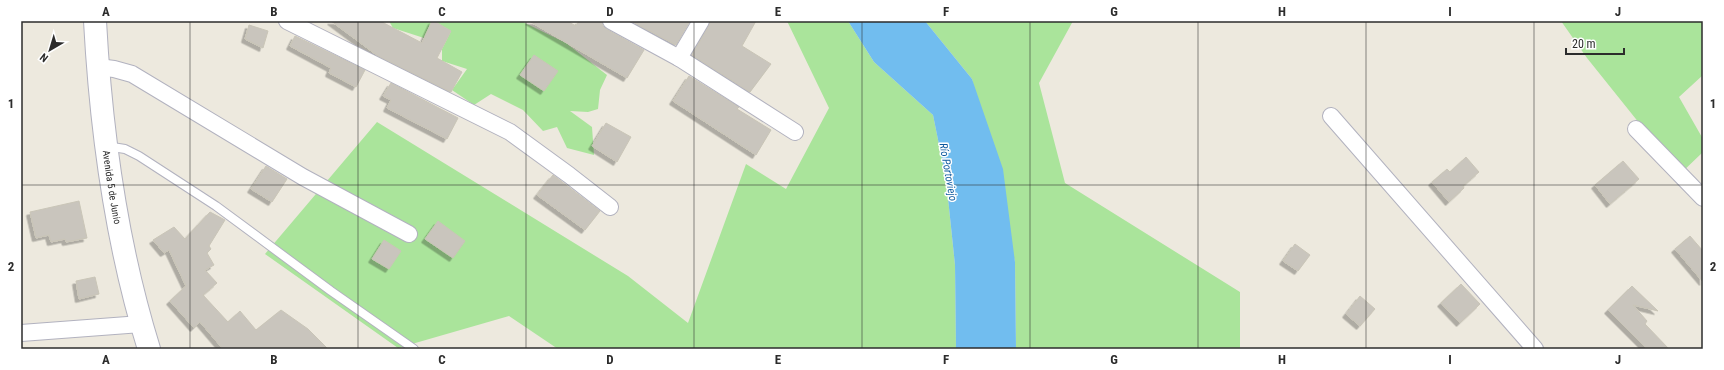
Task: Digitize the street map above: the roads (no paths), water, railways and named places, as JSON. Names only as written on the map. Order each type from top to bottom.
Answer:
[{"type":"street","name":"Avenida 5 de Junio","points":[[95,21],[106,146],[121,240],[149,349]]},
{"type":"street","points":[[287,21],[510,132],[570,175],[610,207]]},
{"type":"street","points":[[611,21],[679,58],[795,132]]},
{"type":"street","points":[[679,58],[701,21]]},
{"type":"street","points":[[98,66],[132,74],[303,177],[409,234]]},
{"type":"street","points":[[1332,116],[1535,349]]},
{"type":"street","points":[[1636,129],[1703,198]]},
{"type":"street","points":[[21,333],[142,324]]},
{"type":"lane","points":[[106,146],[125,149],[139,156],[216,206],[331,291],[414,349]]},
{"type":"water","name":"Río Portoviejo","points":[[848,21],[925,21],[972,79],[1003,169],[1015,262],[1016,349],[956,349],[955,265],[946,179],[933,115],[874,62]]}]
